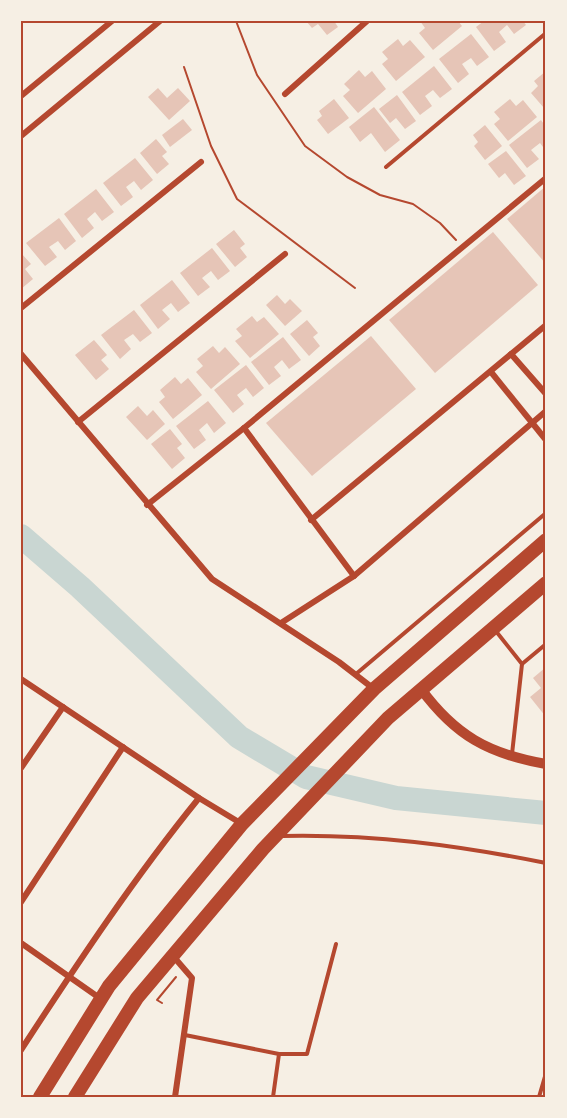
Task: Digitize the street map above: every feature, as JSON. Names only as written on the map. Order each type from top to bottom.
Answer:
[{"type":"main road","points":[[40,1097],[101,999],[146,938],[242,824],[374,689],[546,540]]},
{"type":"main road","points":[[78,1096],[137,998],[275,836],[355,750],[421,688],[546,583]]},
{"type":"street","points":[[21,96],[112,21]]},
{"type":"street","points":[[21,136],[160,21]]},
{"type":"street","points":[[285,94],[368,21]]},
{"type":"street","points":[[21,308],[201,162]]},
{"type":"street","points":[[147,505],[244,428],[546,178]]},
{"type":"street","points":[[78,422],[285,254]]},
{"type":"street","points":[[311,520],[546,325]]},
{"type":"street","points":[[21,354],[212,579],[281,623],[374,689]]},
{"type":"street","points":[[511,354],[546,394]]},
{"type":"street","points":[[491,372],[546,440]]},
{"type":"street","points":[[281,623],[354,576],[546,411]]},
{"type":"street","points":[[244,428],[354,576]]},
{"type":"street","points":[[21,679],[199,798],[242,824]]},
{"type":"street","points":[[421,688],[440,714],[465,736],[512,755],[546,765]]},
{"type":"street","points":[[21,766],[63,707]]},
{"type":"street","points":[[21,902],[123,747]]},
{"type":"street","points":[[21,1050],[69,975],[164,841],[199,798]]},
{"type":"street","points":[[21,943],[101,999]]},
{"type":"street","points":[[173,956],[192,978],[175,1097]]},
{"type":"lane","points":[[386,167],[546,33]]},
{"type":"lane","points":[[356,675],[546,513]]},
{"type":"lane","points":[[494,629],[522,664]]},
{"type":"lane","points":[[512,755],[522,664],[546,644]]},
{"type":"lane","points":[[275,836],[379,837],[423,841],[546,863]]},
{"type":"lane","points":[[185,1035],[279,1054],[307,1054],[336,944]]},
{"type":"lane","points":[[273,1097],[279,1054]]},
{"type":"lane","points":[[539,1097],[546,1074]]},
{"type":"path","points":[[236,21],[257,75],[305,146],[347,177],[380,195],[413,204],[440,223],[462,247]]},
{"type":"path","points":[[184,67],[211,146],[237,200],[355,288]]},
{"type":"path","points":[[162,1003],[158,1000],[176,977]]},
{"type":"building","points":[[306,21],[334,21],[338,27],[327,35],[318,24],[312,28]]},
{"type":"building","points":[[420,21],[458,21],[462,26],[433,50],[419,33],[425,28]]},
{"type":"building","points":[[484,21],[523,21],[526,25],[514,34],[507,25],[499,32],[506,42],[494,51],[476,27]]},
{"type":"building","points":[[471,34],[489,57],[477,66],[471,58],[462,64],[469,74],[458,83],[439,59]]},
{"type":"building","points":[[398,39],[403,46],[410,40],[425,57],[396,81],[382,64],[388,59],[382,52]]},
{"type":"building","points":[[434,66],[452,89],[440,98],[433,90],[425,96],[432,106],[420,115],[402,92]]},
{"type":"building","points":[[359,70],[365,77],[372,71],[386,89],[358,113],[343,96],[350,90],[344,84]]},
{"type":"building","points":[[546,71],[546,106],[544,108],[531,93],[538,86],[534,81]]},
{"type":"building","points":[[158,88],[167,98],[178,88],[190,101],[169,120],[148,97]]},
{"type":"building","points":[[397,95],[416,121],[405,129],[396,118],[390,123],[379,109]]},
{"type":"building","points":[[334,99],[349,118],[328,134],[317,120],[322,116],[319,111]]},
{"type":"building","points":[[510,99],[516,106],[523,100],[537,117],[508,141],[494,124],[500,119],[494,112]]},
{"type":"building","points":[[374,107],[400,140],[385,152],[371,133],[360,142],[349,127]]},
{"type":"building","points":[[183,119],[192,130],[170,147],[162,135]]},
{"type":"building","points":[[541,120],[546,127],[546,151],[540,143],[531,150],[539,159],[527,168],[509,145]]},
{"type":"building","points":[[485,125],[502,146],[485,160],[474,146],[478,142],[473,135]]},
{"type":"building","points":[[156,139],[167,152],[162,156],[169,164],[157,174],[140,153]]},
{"type":"building","points":[[506,151],[526,176],[514,185],[505,173],[499,178],[488,164]]},
{"type":"building","points":[[135,158],[153,180],[141,190],[134,181],[126,187],[133,197],[121,206],[103,183]]},
{"type":"building","points":[[546,186],[546,264],[507,219]]},
{"type":"building","points":[[96,189],[114,212],[102,221],[95,212],[87,219],[94,228],[82,238],[64,214]]},
{"type":"building","points":[[59,218],[76,241],[65,250],[58,241],[49,247],[57,257],[45,266],[26,243]]},
{"type":"building","points":[[234,230],[245,244],[240,248],[247,257],[235,267],[216,244]]},
{"type":"building","points":[[493,232],[538,285],[435,373],[389,320]]},
{"type":"building","points":[[212,248],[230,271],[218,280],[211,271],[202,278],[210,287],[198,296],[180,273]]},
{"type":"building","points":[[21,253],[31,264],[25,269],[33,279],[21,289]]},
{"type":"building","points":[[172,280],[190,303],[178,312],[171,303],[162,310],[170,319],[158,329],[140,305]]},
{"type":"building","points":[[277,295],[285,304],[290,299],[302,311],[285,326],[266,305]]},
{"type":"building","points":[[134,310],[152,333],[140,342],[133,334],[124,340],[131,349],[120,359],[101,335]]},
{"type":"building","points":[[252,316],[257,322],[264,317],[279,334],[250,358],[235,341],[242,336],[236,329]]},
{"type":"building","points":[[307,320],[318,333],[313,337],[320,346],[309,356],[290,334]]},
{"type":"building","points":[[371,336],[416,389],[312,476],[266,423]]},
{"type":"building","points":[[283,337],[301,360],[289,369],[282,360],[274,367],[281,376],[269,385],[251,362]]},
{"type":"building","points":[[94,340],[107,355],[101,360],[109,369],[96,380],[75,355]]},
{"type":"building","points":[[213,346],[219,353],[225,347],[240,364],[211,389],[196,372],[203,366],[197,359]]},
{"type":"building","points":[[246,365],[264,388],[253,397],[246,388],[237,395],[244,404],[233,413],[214,390]]},
{"type":"building","points":[[175,377],[181,384],[188,378],[202,395],[173,419],[159,402],[165,397],[160,390]]},
{"type":"building","points":[[208,401],[226,423],[214,433],[207,423],[199,430],[206,440],[194,449],[176,426]]},
{"type":"building","points":[[138,406],[147,416],[153,410],[165,424],[147,440],[126,417]]},
{"type":"building","points":[[170,429],[182,444],[177,448],[185,458],[172,469],[151,444]]},
{"type":"building","points":[[546,667],[546,717],[530,697],[541,688],[533,678]]},
{"type":"waterway","points":[[21,536],[80,587],[239,737],[306,777],[396,798],[546,813]]}]
